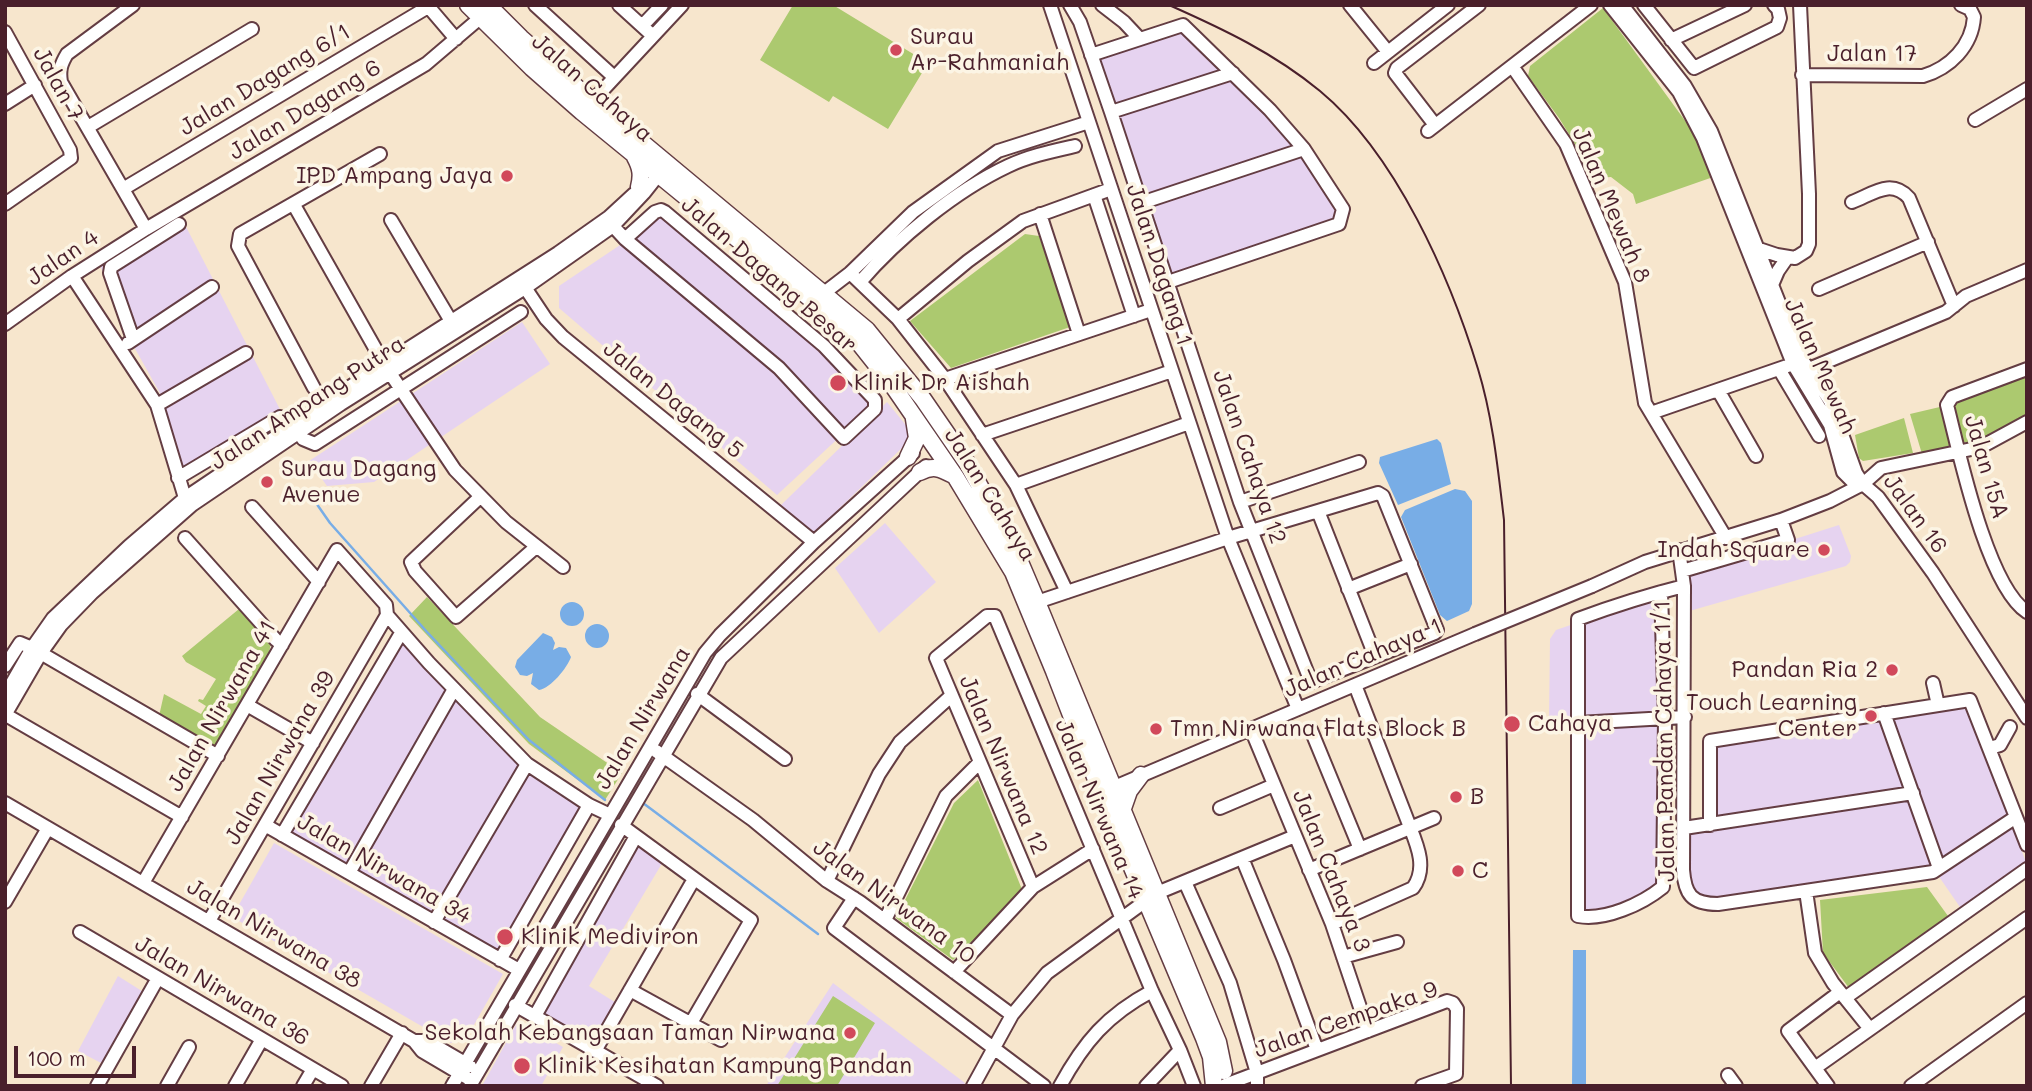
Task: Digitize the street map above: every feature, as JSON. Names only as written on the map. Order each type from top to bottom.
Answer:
[{"type":"main road","name":"Jalan Cahaya","points":[[468,5],[484,12],[587,106],[867,330],[923,399],[967,463],[1014,548],[1037,602],[1115,812],[1218,1042],[1222,1085]]},
{"type":"main road","name":"Jalan Cahaya","points":[[587,106],[633,154],[660,166],[675,188],[813,301],[860,344],[936,445],[1013,572],[1099,768],[1112,788]]},
{"type":"main road","points":[[633,154],[640,166],[642,190],[656,187],[675,188]]},
{"type":"main road","points":[[923,399],[936,445],[967,463]]},
{"type":"main road","points":[[908,457],[917,439],[914,416]]},
{"type":"main road","points":[[920,472],[936,467],[955,477]]},
{"type":"main road","points":[[1099,768],[1119,774],[1142,775]]},
{"type":"main road","points":[[1115,812],[1142,775]]},
{"type":"main road","points":[[1112,788],[1109,795],[1115,812]]},
{"type":"street","points":[[133,5],[67,54],[60,65],[61,82],[146,229]]},
{"type":"street","points":[[535,5],[614,77]]},
{"type":"street","points":[[619,5],[653,36]]},
{"type":"street","points":[[642,26],[662,5]]},
{"type":"street","points":[[587,106],[682,5]]},
{"type":"street","name":"Jalan Dagang 1","points":[[1050,5],[1228,538],[1298,709]]},
{"type":"street","name":"Jalan Cahaya 12","points":[[1070,5],[1080,22],[1111,112],[1240,502],[1311,682],[1375,656]]},
{"type":"street","points":[[1102,5],[1139,38]]},
{"type":"street","points":[[1350,5],[1388,52]]},
{"type":"street","points":[[1374,63],[1448,5]]},
{"type":"street","points":[[1479,5],[1397,68],[1395,73],[1432,128],[1591,5]]},
{"type":"street","name":"Jalan Mewah","points":[[1610,5],[1638,34],[1651,43],[1685,86],[1711,131],[1793,364],[1830,425],[1843,472]]},
{"type":"street","name":"Jalan Mewah","points":[[1622,5],[1638,34],[1679,92],[1703,138],[1752,250],[1772,285],[1801,358],[1830,401],[1849,458],[1863,484]]},
{"type":"street","points":[[1644,5],[1694,68],[1777,27],[1780,18],[1774,5]]},
{"type":"street","points":[[1651,43],[1745,5]]},
{"type":"street","points":[[1752,250],[1787,258],[1801,256],[1809,244],[1800,5]]},
{"type":"street","name":"Jalan 17","points":[[1802,75],[1930,74],[1959,53],[1970,37],[1975,17],[1970,9],[1961,5]]},
{"type":"street","points":[[427,6],[456,39]]},
{"type":"street","name":"Jalan Dagang 6/1","points":[[123,189],[427,6]]},
{"type":"street","name":"Jalan Dagang 6","points":[[146,229],[426,64],[484,12]]},
{"type":"street","points":[[1638,34],[1656,20]]},
{"type":"street","points":[[1091,55],[1183,25],[1270,110],[1304,149],[1343,209],[1339,223],[1168,282]]},
{"type":"street","points":[[88,127],[252,29]]},
{"type":"street","name":"Jalan 7","points":[[5,32],[70,150],[71,158],[5,204]]},
{"type":"street","name":"Jalan Mewah 8","points":[[1512,66],[1566,144],[1625,282],[1644,398],[1723,539]]},
{"type":"street","points":[[1111,112],[1233,73]]},
{"type":"street","points":[[5,104],[35,85]]},
{"type":"street","points":[[1975,120],[2027,89]]},
{"type":"street","points":[[855,278],[913,212],[998,151],[1089,122]]},
{"type":"street","points":[[824,293],[855,278],[966,191],[1008,166],[1076,146]]},
{"type":"street","points":[[1141,203],[1304,149]]},
{"type":"street","points":[[998,151],[1008,166]]},
{"type":"street","points":[[314,388],[238,246],[240,234],[380,154]]},
{"type":"street","name":"Jalan Ampang Putra","points":[[5,695],[37,650],[92,593],[189,502],[387,369],[613,226],[660,166]]},
{"type":"street","points":[[1852,202],[1891,187],[1901,190],[1909,198],[1954,306]]},
{"type":"street","points":[[898,319],[968,261],[1023,221],[1111,189]]},
{"type":"street","name":"Jalan Ampang Putra","points":[[522,283],[642,190]]},
{"type":"street","points":[[1094,195],[1134,316]]},
{"type":"street","points":[[294,205],[387,369],[455,470],[480,497],[536,547],[563,567]]},
{"type":"street","name":"Jalan Dagang Besar","points":[[655,212],[665,212],[824,345],[875,400],[875,409],[844,438],[779,368],[625,239],[655,212]]},
{"type":"street","points":[[1040,214],[1079,334]]},
{"type":"street","points":[[391,220],[454,327]]},
{"type":"street","points":[[133,339],[113,284],[111,267],[179,224]]},
{"type":"street","points":[[613,226],[625,239]]},
{"type":"street","name":"Jalan 4","points":[[5,324],[72,276],[146,229]]},
{"type":"street","points":[[1819,289],[1928,242]]},
{"type":"street","points":[[1772,285],[1787,258]]},
{"type":"street","points":[[1809,369],[1946,313],[1966,296],[2027,270]]},
{"type":"street","points":[[72,276],[157,405],[178,478],[189,502]]},
{"type":"street","points":[[855,278],[898,319],[945,379],[1016,485],[1067,592]]},
{"type":"street","name":"Jalan Dagang 5","points":[[522,283],[546,319],[563,337],[818,538]]},
{"type":"street","points":[[121,348],[212,287]]},
{"type":"street","points":[[945,379],[1152,310]]},
{"type":"street","points":[[296,429],[303,439],[315,444],[521,312]]},
{"type":"street","points":[[157,405],[246,353]]},
{"type":"street","points":[[1651,413],[1793,364]]},
{"type":"street","points":[[1779,369],[1819,436]]},
{"type":"street","name":"Jalan 15A","points":[[2027,369],[1952,397],[1947,405],[1990,554],[2013,599],[2027,612]]},
{"type":"street","points":[[982,435],[1172,371]]},
{"type":"street","points":[[1718,390],[1756,456]]},
{"type":"street","points":[[178,478],[280,417]]},
{"type":"street","name":"Jalan 16","points":[[2027,422],[1981,447],[1881,468],[1863,484],[1878,497],[1933,573],[2027,718]]},
{"type":"street","points":[[1016,485],[1189,423]]},
{"type":"street","name":"Jalan Nirwana","points":[[452,1086],[459,1062],[519,970],[692,673],[720,635],[818,538],[908,457],[936,445]]},
{"type":"street","name":"Jalan Nirwana","points":[[473,1079],[720,658],[920,472],[936,445]]},
{"type":"street","points":[[1240,502],[1359,462]]},
{"type":"street","points":[[1843,472],[1852,481],[1863,484]]},
{"type":"street","points":[[1830,501],[1840,489],[1843,472]]},
{"type":"street","name":"Jalan Cahaya 1","points":[[1112,788],[1632,570],[1645,562],[1781,520],[1830,501],[1863,484]]},
{"type":"street","points":[[1037,602],[1228,538],[1251,531],[1378,493],[1383,496],[1411,564],[1437,630],[1435,633],[1375,656],[1318,511]]},
{"type":"street","points":[[480,497],[411,562],[456,617],[536,547]]},
{"type":"street","points":[[252,507],[319,582]]},
{"type":"street","points":[[818,538],[834,532],[853,518],[864,522]]},
{"type":"street","points":[[1682,571],[1788,540],[1781,520]]},
{"type":"street","points":[[186,538],[282,645]]},
{"type":"street","name":"Jalan Nirwana 41","points":[[143,883],[337,550],[386,605],[387,615]]},
{"type":"street","name":"Jalan Pandan Cahaya 1/1","points":[[1679,553],[1684,586],[1684,887],[1688,895],[1707,904],[1806,891]]},
{"type":"street","points":[[1348,589],[1411,564]]},
{"type":"street","points":[[1661,592],[1665,719],[1663,887],[1653,895],[1602,915],[1592,918],[1578,916],[1578,619],[1661,592],[1684,586]]},
{"type":"street","points":[[387,615],[401,633],[527,764],[589,805],[610,815]]},
{"type":"street","name":"Jalan Nirwana 39","points":[[209,921],[387,615]]},
{"type":"street","name":"Jalan Nirwana 14","points":[[936,658],[987,616],[995,617],[1194,1086]]},
{"type":"street","points":[[282,835],[401,633]]},
{"type":"street","points":[[720,635],[732,646]]},
{"type":"street","points":[[5,666],[20,643],[37,650],[218,755]]},
{"type":"street","name":"Jalan Ampang Putra","points":[[5,715],[37,650]]},
{"type":"street","name":"Jalan Nirwana 12","points":[[936,658],[1033,887]]},
{"type":"street","points":[[1933,683],[1938,705]]},
{"type":"street","points":[[1332,924],[1413,888],[1419,878],[1421,864],[1410,827],[1355,685]]},
{"type":"street","points":[[349,873],[454,689]]},
{"type":"street","points":[[697,695],[785,759]]},
{"type":"street","points":[[827,881],[879,774],[900,742],[951,696]]},
{"type":"street","points":[[1710,825],[1710,741],[1970,700],[2027,845]]},
{"type":"street","points":[[247,705],[313,743]]},
{"type":"street","points":[[1884,713],[1939,868]]},
{"type":"street","points":[[5,715],[182,817]]},
{"type":"street","points":[[1578,723],[1685,717]]},
{"type":"street","points":[[1990,748],[2000,745],[2010,727]]},
{"type":"street","name":"Jalan Cahaya 3","points":[[1251,729],[1332,924],[1368,1031]]},
{"type":"street","points":[[1311,730],[1360,849]]},
{"type":"street","name":"Jalan Nirwana 10","points":[[650,747],[753,820],[797,859],[885,920],[1012,1015]]},
{"type":"street","points":[[885,920],[946,796],[979,763]]},
{"type":"street","points":[[434,922],[527,764]]},
{"type":"street","points":[[1220,808],[1274,785]]},
{"type":"street","points":[[1684,828],[1913,793]]},
{"type":"street","name":"Jalan Nirwana 38","points":[[5,803],[414,1041],[427,1041],[459,1062],[473,1079]]},
{"type":"street","points":[[500,960],[589,805]]},
{"type":"street","points":[[1870,1029],[1842,995],[1815,953],[1806,891],[1933,872],[2016,817]]},
{"type":"street","points":[[1309,870],[1434,818]]},
{"type":"street","name":"Jalan Nirwana 34","points":[[265,825],[519,970]]},
{"type":"street","points":[[621,825],[751,920],[691,1023]]},
{"type":"street","points":[[5,902],[48,828]]},
{"type":"street","points":[[973,1086],[1012,1015],[1047,973],[1060,962],[1152,897],[1295,835]]},
{"type":"street","points":[[535,1016],[636,836]]},
{"type":"street","points":[[954,972],[1033,887],[1093,849]]},
{"type":"street","points":[[1242,858],[1317,1050]]},
{"type":"street","points":[[1828,1086],[1788,1031],[2027,869]]},
{"type":"street","points":[[596,1051],[694,878]]},
{"type":"street","points":[[1185,881],[1230,983],[1257,1079]]},
{"type":"street","points":[[854,898],[834,928],[1044,1086]]},
{"type":"street","points":[[1815,1068],[2027,918]]},
{"type":"street","name":"Jalan Nirwana 36","points":[[80,932],[342,1086]]},
{"type":"street","points":[[1343,957],[1397,942]]},
{"type":"street","points":[[97,1086],[158,978]]},
{"type":"street","points":[[630,990],[722,1040]]},
{"type":"street","points":[[1059,1086],[1073,1062],[1100,1028],[1130,1003],[1152,991]]},
{"type":"street","name":"Jalan Cempaka 9","points":[[1222,1085],[1257,1079],[1317,1050],[1447,1001],[1453,1003],[1457,1009],[1457,1074],[1422,1086]]},
{"type":"street","points":[[1911,1086],[2027,1003]]},
{"type":"street","points":[[516,1005],[657,1086]]},
{"type":"street","points":[[371,1086],[402,1033]]},
{"type":"street","points":[[235,1086],[262,1039]]},
{"type":"street","points":[[167,1086],[189,1047]]},
{"type":"street","points":[[1146,1086],[1180,1050]]},
{"type":"street","points":[[303,1086],[313,1069]]},
{"type":"shaded area","points":[[1182,27],[1298,148],[1340,209],[1337,221],[1170,278],[1095,58]]},
{"type":"shaded area","points":[[661,213],[781,312],[872,401],[872,407],[777,495],[559,308],[559,286],[629,239]]},
{"type":"shaded area","points":[[181,217],[287,423],[185,482],[161,395],[124,329],[100,265]]},
{"type":"shaded area","points":[[522,322],[550,364],[374,482],[327,486],[309,461]]},
{"type":"shaded area","points":[[887,402],[909,429],[907,443],[814,533],[781,505]]},
{"type":"shaded area","points":[[885,523],[936,582],[879,633],[835,568]]},
{"type":"shaded area","points":[[1839,525],[1851,556],[1846,566],[1686,612],[1685,574]]},
{"type":"shaded area","points":[[1658,595],[1661,716],[1660,886],[1618,907],[1582,913],[1582,720],[1549,721],[1550,639],[1556,630]]},
{"type":"shaded area","points":[[400,640],[522,766],[583,806],[499,955],[287,834]]},
{"type":"shaded area","points":[[1967,704],[2027,865],[1962,910],[1933,868],[1708,901],[1690,892],[1687,832],[1713,827],[1712,744]]},
{"type":"shaded area","points":[[636,842],[664,860],[589,986],[618,1004],[595,1047],[538,1015]]},
{"type":"shaded area","points":[[274,843],[503,974],[467,1037],[451,1043],[232,917]]},
{"type":"shaded area","points":[[118,976],[145,993],[105,1065],[78,1051]]},
{"type":"shaded area","name":"Sekolah Kebangsaan Taman Nirwana","points":[[833,983],[965,1083],[963,1086],[766,1086]]},
{"type":"shaded area","name":"Klinik Kesihatan Kampung Pandan","points":[[518,1021],[563,1047],[541,1086],[482,1086]]},
{"type":"green space","points":[[793,5],[833,5],[928,63],[888,129],[833,96],[829,102],[760,60]]},
{"type":"green space","points":[[1603,8],[1694,133],[1716,176],[1636,204],[1633,194],[1611,177],[1596,178],[1559,118],[1528,76],[1530,66]]},
{"type":"green space","points":[[1025,234],[1039,236],[1070,327],[951,368],[910,321]]},
{"type":"green space","points":[[2027,373],[2027,419],[1975,444],[1960,441],[1950,406],[1958,397]]},
{"type":"green space","points":[[1944,406],[1954,447],[1922,454],[1910,414]]},
{"type":"green space","points":[[1904,418],[1913,453],[1863,461],[1859,458],[1855,435]]},
{"type":"green space","points":[[427,597],[540,717],[622,773],[605,800],[529,744],[409,616]]},
{"type":"green space","points":[[239,609],[271,643],[268,658],[216,746],[159,716],[164,694],[201,714],[206,706],[198,701],[203,700],[216,679],[186,662],[182,656]]},
{"type":"green space","points":[[978,780],[1023,892],[953,960],[896,918],[954,803]]},
{"type":"green space","points":[[1927,887],[1948,916],[1849,988],[1823,953],[1820,900]]},
{"type":"green space","points":[[833,996],[875,1023],[837,1086],[777,1086]]},
{"type":"water","points":[[1437,439],[1441,443],[1451,484],[1398,505],[1379,463],[1380,457]]},
{"type":"water","points":[[1455,489],[1465,491],[1472,501],[1472,604],[1469,611],[1447,621],[1440,615],[1401,517],[1405,510]]},
{"type":"water","points":[[572,602],[581,605],[584,614],[581,623],[572,626],[563,623],[560,614],[563,605]]},
{"type":"water","points":[[597,624],[606,627],[609,636],[606,645],[597,648],[588,645],[585,636],[588,627]]},
{"type":"water","points":[[543,633],[552,637],[555,643],[553,650],[566,648],[571,657],[558,677],[539,690],[531,684],[533,673],[520,675],[515,667],[517,660]]},
{"type":"water","points":[[1573,950],[1586,950],[1586,1086],[1572,1086]]},
{"type":"waterway","points":[[307,490],[330,523],[427,632],[529,740],[605,800]]},
{"type":"waterway","points":[[643,803],[818,934]]},
{"type":"tram line","points":[[1169,5],[1266,53],[1303,77],[1347,117],[1373,148],[1417,219],[1452,296],[1478,369],[1491,425],[1504,520],[1511,1086]]},
{"type":"place","name":"Surau Ar-Rahmaniah","points":[[896,50]]},
{"type":"place","name":"IPD Ampang Jaya","points":[[507,176]]},
{"type":"place","name":"Klinik Dr Aishah","points":[[838,383]]},
{"type":"place","name":"Surau Dagang Avenue","points":[[267,482]]},
{"type":"place","name":"Indah Square","points":[[1824,550]]},
{"type":"place","name":"Pandan Ria 2","points":[[1892,670]]},
{"type":"place","name":"Touch Learning Center","points":[[1871,716]]},
{"type":"place","name":"Cahaya","points":[[1512,724]]},
{"type":"place","name":"Tmn Nirwana Flats Block B","points":[[1156,729]]},
{"type":"place","name":"B","points":[[1456,797]]},
{"type":"place","name":"C","points":[[1458,871]]},
{"type":"place","name":"Klinik Mediviron","points":[[505,937]]},
{"type":"place","name":"Sekolah Kebangsaan Taman Nirwana","points":[[850,1033]]},
{"type":"place","name":"Klinik Kesihatan Kampung Pandan","points":[[522,1066]]}]
